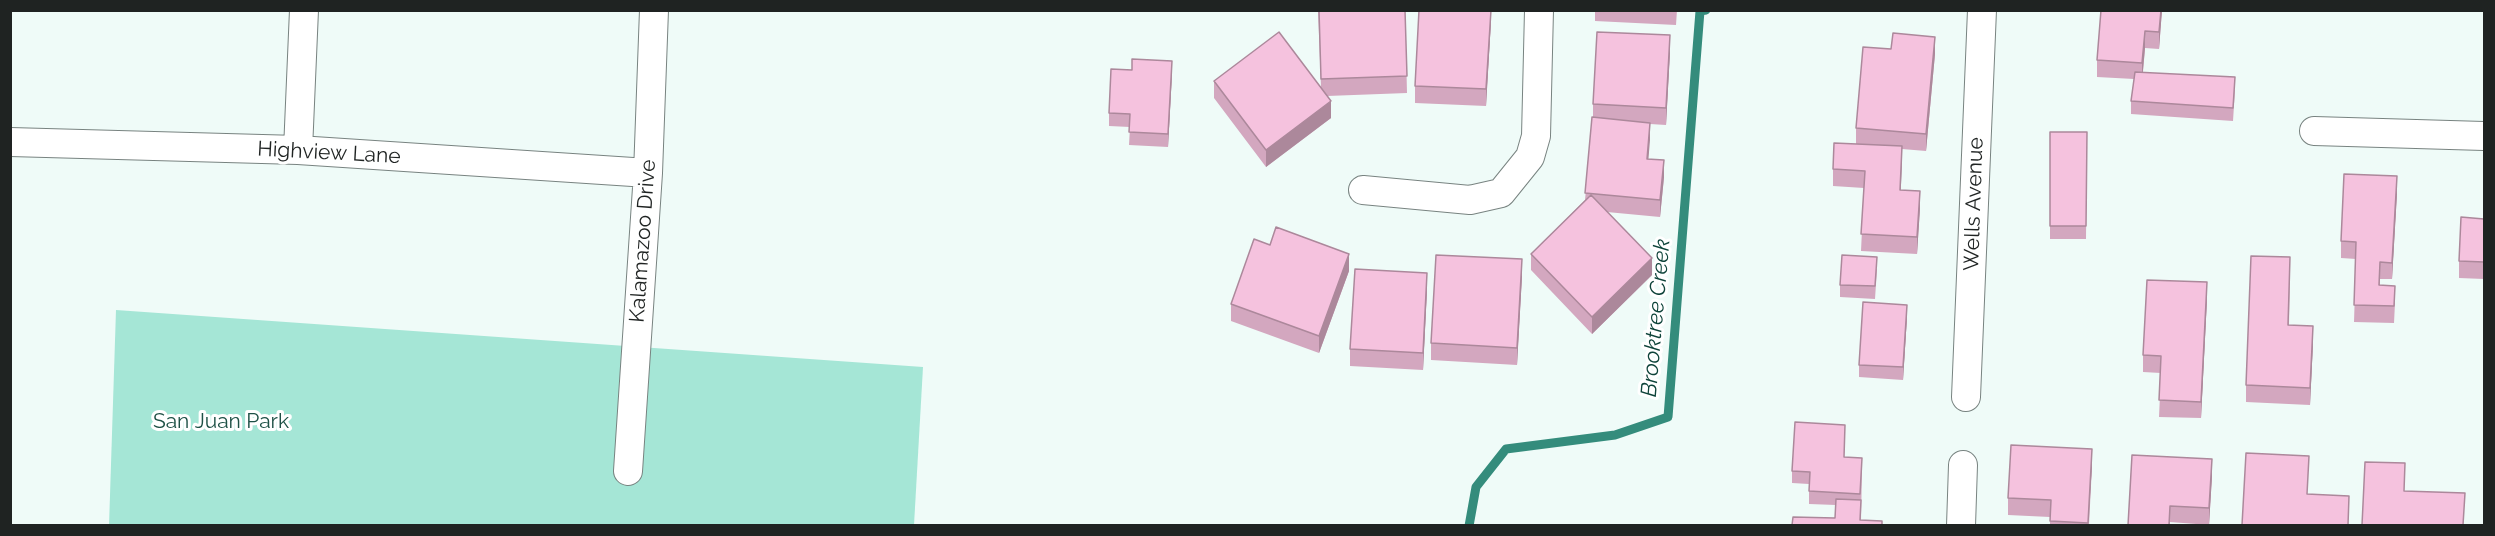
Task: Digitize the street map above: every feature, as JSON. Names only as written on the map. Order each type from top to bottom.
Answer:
[{"type":"street","points":[[298,150],[304,10]]},
{"type":"street","name":"Kalamazoo Drive","points":[[628,471],[648,173],[654,10]]},
{"type":"street","points":[[1363,190],[1470,200],[1500,193],[1530,158],[1536,136],[1539,10]]},
{"type":"street","name":"Wells Avenue","points":[[1966,397],[1982,10]]},
{"type":"street","points":[[2314,131],[2484,136]]},
{"type":"street","name":"Highview Lane","points":[[10,142],[298,150],[648,173]]},
{"type":"street","points":[[1961,525],[1963,465]]},
{"type":"green space","name":"San Juan Park","points":[[116,310],[923,367],[914,525],[109,526]]},
{"type":"building","points":[[1319,10],[1405,10],[1407,76],[1321,79]]},
{"type":"building","points":[[1419,10],[1491,10],[1486,89],[1415,86]]},
{"type":"building","points":[[2101,10],[2161,10],[2159,32],[2145,31],[2142,63],[2097,60]]},
{"type":"building","points":[[1279,32],[1331,101],[1266,150],[1214,81]]},
{"type":"building","points":[[1597,32],[1670,35],[1666,108],[1593,104]]},
{"type":"building","points":[[1893,33],[1935,37],[1926,134],[1856,128],[1863,47],[1891,49]]},
{"type":"building","points":[[1132,59],[1172,61],[1168,134],[1129,132],[1130,114],[1109,113],[1111,69],[1132,70]]},
{"type":"building","points":[[2135,72],[2235,77],[2233,108],[2131,101]]},
{"type":"building","points":[[1592,117],[1650,123],[1647,159],[1664,160],[1660,200],[1585,193]]},
{"type":"building","points":[[2050,132],[2087,132],[2086,226],[2050,226]]},
{"type":"building","points":[[1834,143],[1902,146],[1900,190],[1920,191],[1917,237],[1861,234],[1865,171],[1833,169]]},
{"type":"building","points":[[2344,174],[2397,176],[2392,263],[2380,262],[2379,285],[2395,286],[2394,306],[2354,305],[2356,242],[2341,241]]},
{"type":"building","points":[[1591,195],[1652,258],[1592,317],[1531,254]]},
{"type":"building","points":[[2461,217],[2484,219],[2484,262],[2459,261]]},
{"type":"building","points":[[1276,227],[1349,254],[1319,336],[1231,304],[1254,239],[1270,245]]},
{"type":"building","points":[[1436,255],[1522,259],[1517,348],[1431,343]]},
{"type":"building","points":[[1842,255],[1877,257],[1875,286],[1840,285]]},
{"type":"building","points":[[2251,256],[2290,257],[2288,325],[2313,326],[2310,388],[2246,385]]},
{"type":"building","points":[[1355,269],[1427,273],[1423,353],[1350,349]]},
{"type":"building","points":[[2147,280],[2207,282],[2201,402],[2159,400],[2161,356],[2143,355]]},
{"type":"building","points":[[1863,302],[1907,305],[1903,367],[1859,365]]},
{"type":"building","points":[[1795,422],[1845,425],[1844,457],[1862,458],[1860,494],[1809,491],[1810,472],[1792,471]]},
{"type":"building","points":[[2011,445],[2092,449],[2088,523],[2050,521],[2051,500],[2008,498]]},
{"type":"building","points":[[2246,453],[2309,456],[2307,494],[2349,496],[2348,525],[2242,525]]},
{"type":"building","points":[[2132,455],[2212,459],[2209,508],[2170,506],[2169,525],[2128,525]]},
{"type":"building","points":[[2365,462],[2405,463],[2404,491],[2465,493],[2463,525],[2362,525]]},
{"type":"building","points":[[1836,499],[1861,500],[1860,520],[1882,521],[1882,525],[1792,525],[1793,517],[1835,518]]},
{"type":"waterway","name":"Brooktree Creek","points":[[1469,526],[1476,487],[1506,449],[1615,435],[1668,417],[1700,11],[1706,10]]}]
